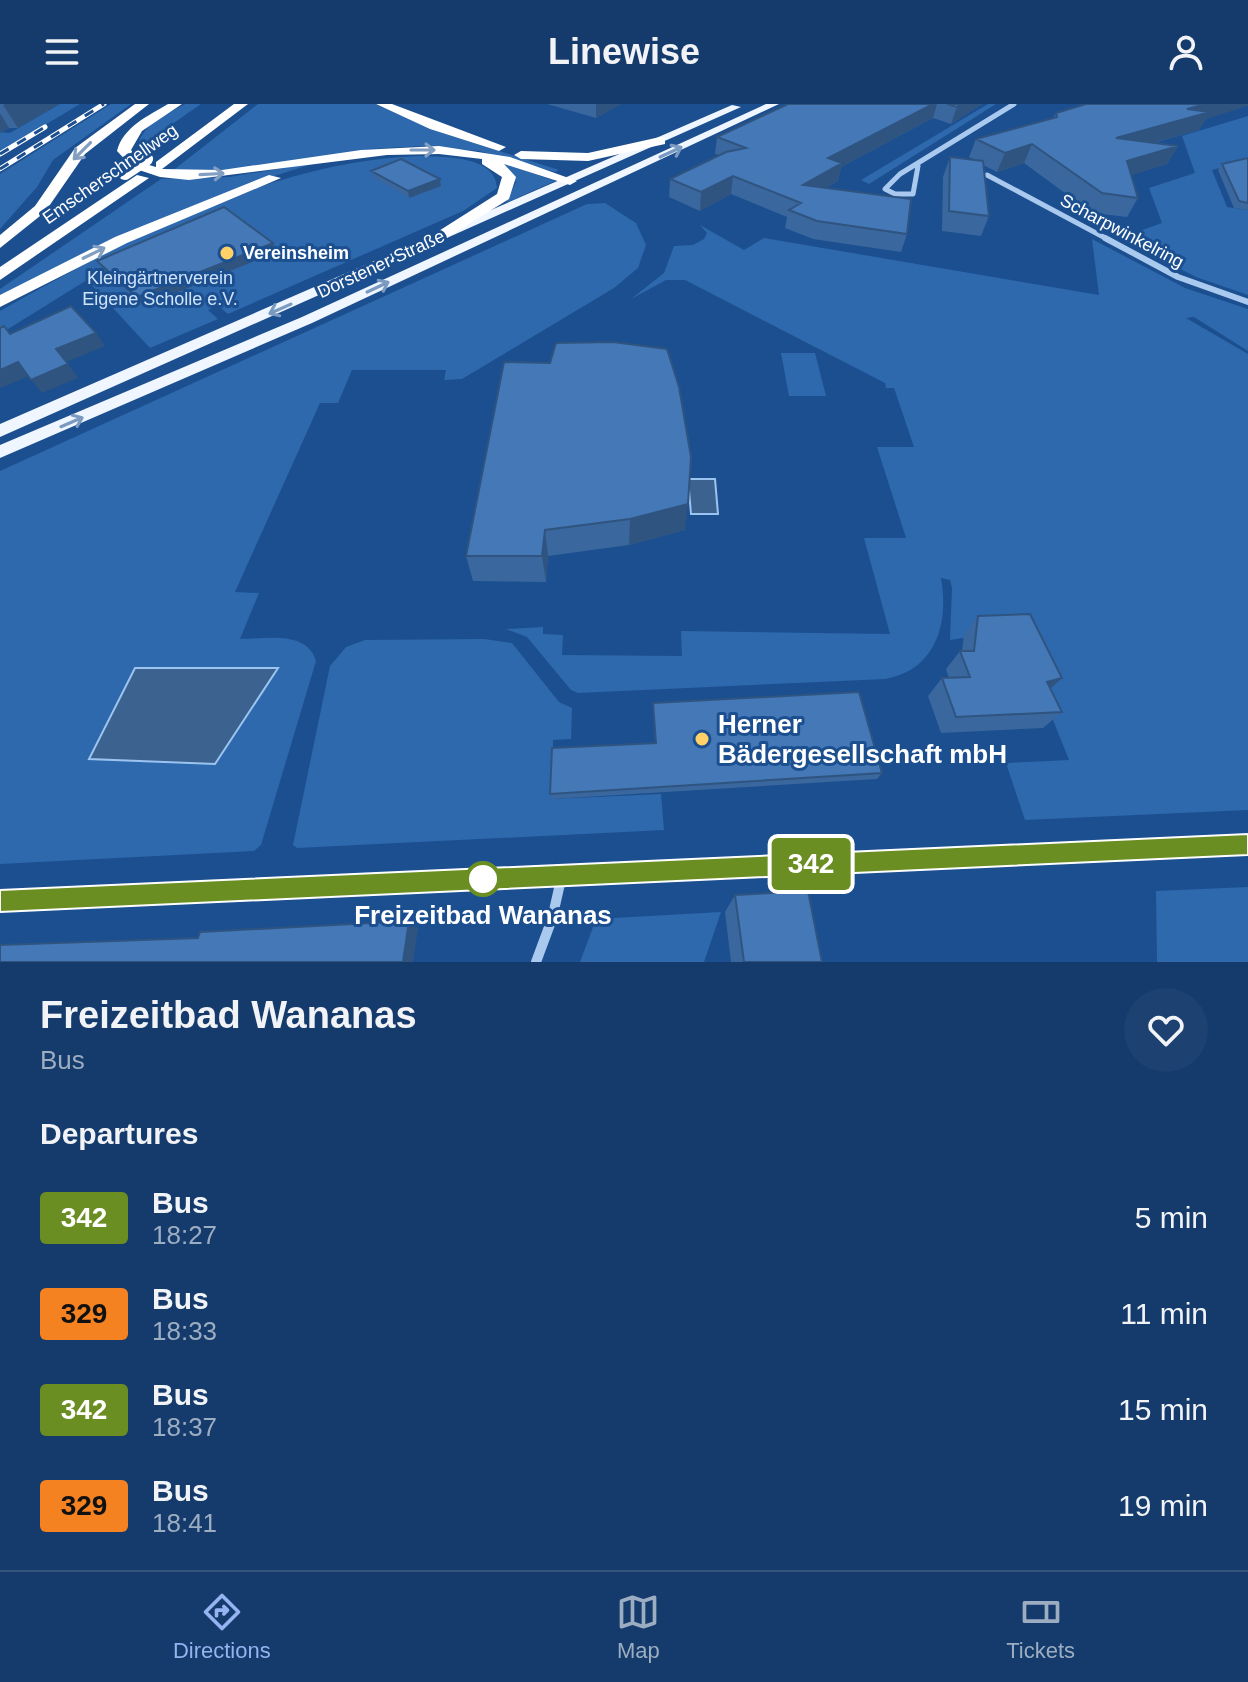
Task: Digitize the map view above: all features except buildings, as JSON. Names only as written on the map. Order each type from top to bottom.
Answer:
[{"type":"highway","points":[[0,243],[40,209],[80,151],[143,104]]},
{"type":"highway","points":[[176,104],[131,135],[124,151],[134,165],[156,172],[201,175],[381,152],[466,153],[498,158],[576,179]]},
{"type":"highway","points":[[0,253],[146,159],[221,104]]},
{"type":"highway","name":"Emscherschnellweg","points":[[0,275],[161,165],[242,104]]},
{"type":"highway","points":[[382,104],[521,155],[576,179]]},
{"type":"highway","points":[[405,104],[463,135]]},
{"type":"highway","points":[[521,155],[578,158],[660,141]]},
{"type":"highway","points":[[0,302],[121,240],[245,188],[290,172],[381,152]]},
{"type":"highway","points":[[429,244],[498,202],[508,191],[509,177],[503,169],[466,153]]},
{"type":"main road","name":"Dorstener Straße","points":[[0,431],[743,104]]},
{"type":"main road","name":"Dorstener Straße","points":[[0,452],[307,320],[774,104]]},
{"type":"main road","points":[[576,179],[594,188]]},
{"type":"street","points":[[918,166],[916,192],[899,195],[887,191],[887,184],[1014,104]]},
{"type":"street","points":[[941,151],[952,156]]},
{"type":"street","name":"Scharpwinkelring","points":[[987,175],[1178,277],[1248,302]]},
{"type":"street","points":[[0,901],[1248,845]]},
{"type":"street","points":[[536,962],[552,919],[562,875]]},
{"type":"green space","points":[[60,104],[80,104],[0,152],[0,132],[10,133]]},
{"type":"green space","points":[[111,104],[131,104],[53,160],[37,187],[0,229],[0,174]]},
{"type":"green space","points":[[185,104],[201,104],[138,148],[143,133],[149,127]]},
{"type":"green space","points":[[258,104],[375,104],[439,132],[559,170],[555,172],[479,151],[423,146],[371,149],[230,171],[171,172]]},
{"type":"green space","points":[[988,104],[996,104],[869,184],[861,180]]},
{"type":"green space","points":[[1248,116],[1248,161],[1212,170],[1227,207],[1248,210],[1248,295],[1196,277],[1120,238],[1162,223],[1149,188],[1195,173],[1182,136]]},
{"type":"green space","name":"Kleingärtnerverein Eigene Scholle e.V.","points":[[418,156],[453,158],[478,164],[488,169],[497,188],[463,211],[228,314],[217,305],[208,310],[218,319],[150,348],[87,280],[0,334],[0,311],[98,257],[201,209],[308,173],[363,161]]},
{"type":"green space","points":[[320,162],[197,205],[0,298],[0,289],[161,179],[229,177]]},
{"type":"green space","points":[[503,163],[555,181],[506,203],[516,182]]},
{"type":"green space","points":[[605,203],[636,223],[646,245],[638,268],[614,288],[462,379],[444,380],[446,370],[352,370],[338,403],[320,403],[235,592],[259,593],[240,639],[295,640],[311,651],[316,661],[261,845],[254,851],[0,864],[0,471],[587,204]]},
{"type":"green space","points":[[700,225],[744,250],[764,238],[1099,295],[1092,239],[1185,288],[1248,309],[1248,351],[1194,317],[1186,318],[1248,354],[1248,810],[1025,820],[1006,763],[1069,760],[1043,695],[963,638],[950,640],[950,580],[941,578],[941,627],[928,655],[903,674],[885,679],[578,693],[571,690],[527,637],[506,629],[543,627],[543,634],[563,635],[562,655],[682,656],[681,631],[890,634],[864,538],[906,538],[877,447],[914,447],[894,388],[886,388],[885,383],[685,280],[666,280],[631,299],[664,273],[674,246],[693,245],[704,239],[707,233]]},
{"type":"green space","points":[[781,353],[815,353],[826,396],[789,396]]},
{"type":"green space","points":[[484,639],[512,643],[559,702],[572,708],[571,739],[553,740],[552,799],[661,794],[664,830],[297,848],[293,845],[330,666],[346,647],[365,640]]},
{"type":"green space","points":[[1248,887],[1248,962],[1157,962],[1156,891]]},
{"type":"green space","points":[[721,912],[704,962],[580,962],[596,919]]},
{"type":"shaded area","points":[[688,479],[715,479],[718,514],[691,514]]},
{"type":"shaded area","points":[[135,668],[278,668],[215,764],[89,759]]},
{"type":"railway","points":[[0,169],[104,104]]},
{"type":"railway","points":[[0,154],[45,127]]},
{"type":"bus line","name":"342","points":[[0,901],[1248,845]]},
{"type":"place","name":"Vereinsheim","points":[[227,253]]},
{"type":"place","name":"Herner Bädergesellschaft mbH","points":[[702,739]]},
{"type":"place","name":"Freizeitbad Wananas","points":[[483,879]]}]
